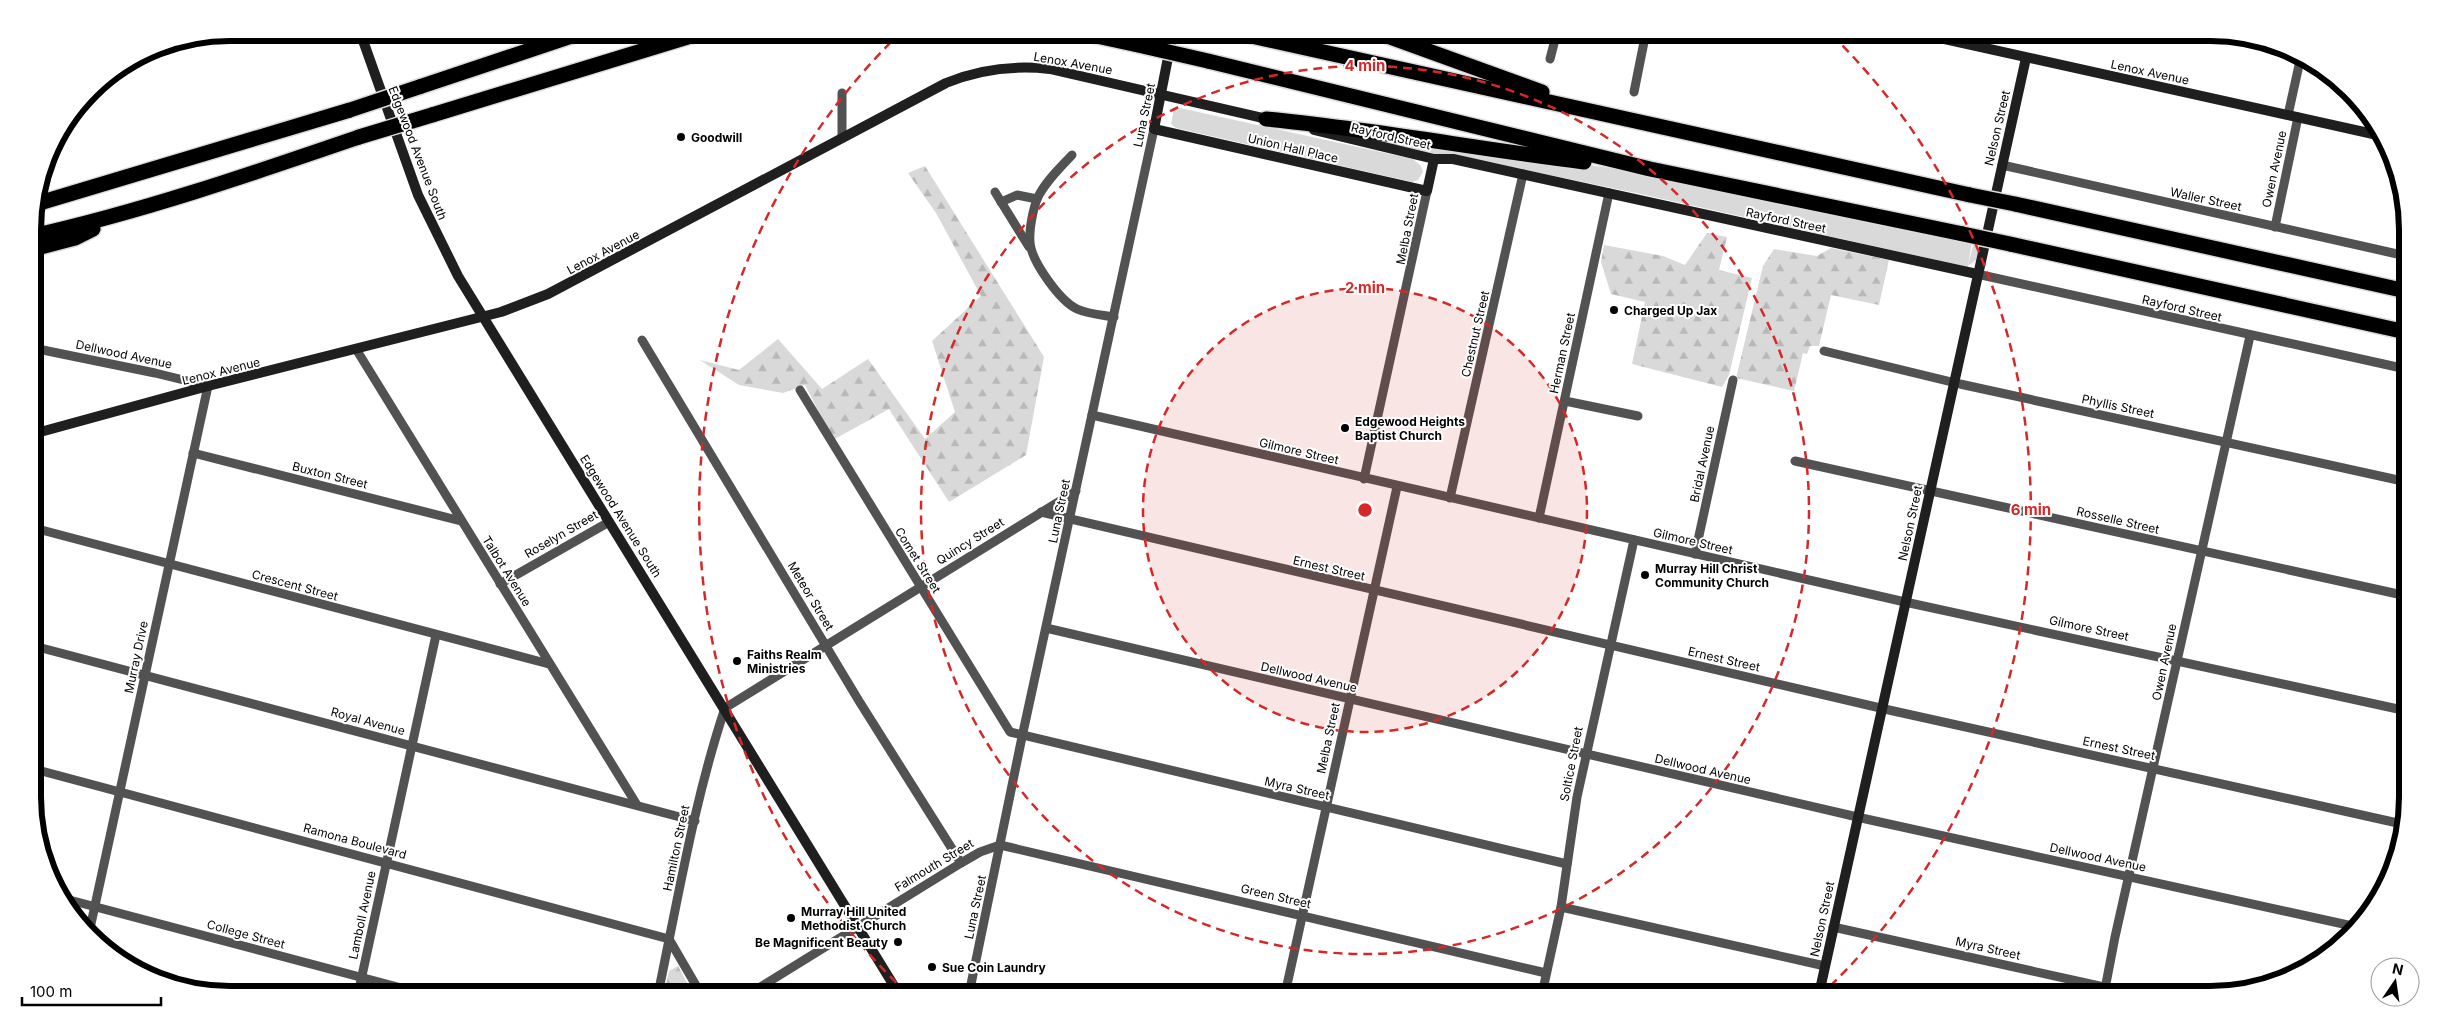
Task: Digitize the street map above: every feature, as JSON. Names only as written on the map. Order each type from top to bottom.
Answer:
[{"type":"highway","points":[[44,202],[350,110],[557,41]]},
{"type":"highway","points":[[41,234],[127,213],[359,137],[675,41]]},
{"type":"highway","points":[[1117,41],[1208,61],[1650,169],[2010,244],[2399,330]]},
{"type":"highway","points":[[1274,41],[2399,289]]},
{"type":"highway","points":[[1401,41],[1546,93],[1691,133]]},
{"type":"highway","points":[[1266,119],[1317,124],[1505,152],[1650,169]]},
{"type":"highway","points":[[45,193],[84,190]]},
{"type":"highway","points":[[41,247],[75,238],[127,213]]},
{"type":"street","name":"Edgewood Avenue South","points":[[363,41],[422,203],[451,264],[725,708],[893,986]]},
{"type":"street","name":"Luna Street","points":[[971,986],[1022,736],[1114,317],[1171,41]]},
{"type":"street","points":[[1550,59],[1555,41]]},
{"type":"street","points":[[1634,92],[1644,41]]},
{"type":"street","name":"Lenox Avenue","points":[[1952,41],[2372,134]]},
{"type":"street","name":"Nelson Street","points":[[1820,986],[2026,58]]},
{"type":"street","name":"Owen Avenue","points":[[2275,227],[2300,65]]},
{"type":"street","name":"Lenox Avenue","points":[[41,432],[208,386],[501,312],[543,296],[579,279],[946,83],[966,75],[997,68],[1050,70],[1134,88],[1161,96]]},
{"type":"street","points":[[842,93],[842,138]]},
{"type":"street","name":"Rayford Street","points":[[1161,96],[1434,159],[1453,159],[1523,174],[2399,368]]},
{"type":"street","name":"Union Hall Place","points":[[1154,129],[1427,191]]},
{"type":"street","points":[[1032,252],[1030,241],[1038,199],[1045,186],[1072,156]]},
{"type":"street","name":"Melba Street","points":[[1364,479],[1434,159]]},
{"type":"street","name":"Waller Street","points":[[2002,165],[2399,254]]},
{"type":"street","name":"Chestnut Street","points":[[1450,498],[1523,174]]},
{"type":"street","points":[[995,192],[1056,293],[1064,301],[1086,312],[1114,317]]},
{"type":"street","name":"Herman Street","points":[[1539,518],[1609,193]]},
{"type":"street","points":[[1002,202],[1017,195],[1038,199]]},
{"type":"street","name":"Owen Avenue","points":[[2106,986],[2176,660],[2250,336]]},
{"type":"street","name":"Meteor Street","points":[[642,340],[825,644],[961,863]]},
{"type":"street","name":"Dellwood Avenue","points":[[41,350],[208,386]]},
{"type":"street","name":"Talbot Avenue","points":[[356,350],[637,805]]},
{"type":"street","name":"Phyllis Street","points":[[1824,351],[1954,383],[2399,480]]},
{"type":"street","name":"Bridal Avenue","points":[[1694,554],[1733,380]]},
{"type":"street","name":"Murray Drive","points":[[91,924],[208,386]]},
{"type":"street","name":"Comet Street","points":[[800,390],[1010,732],[1022,736]]},
{"type":"street","points":[[1564,401],[1638,416]]},
{"type":"street","name":"Gilmore Street","points":[[1092,415],[1397,487],[1905,602],[2399,709]]},
{"type":"street","name":"Buxton Street","points":[[193,453],[461,521]]},
{"type":"street","name":"Rosselle Street","points":[[1795,461],[2399,594]]},
{"type":"street","name":"Melba Street","points":[[1287,986],[1397,487]]},
{"type":"street","name":"Quincy Street","points":[[725,708],[825,644],[1076,491]]},
{"type":"street","name":"Ernest Street","points":[[1041,512],[1609,646],[2397,823]]},
{"type":"street","name":"Roselyn Street","points":[[500,584],[609,522]]},
{"type":"street","name":"Crescent Street","points":[[41,530],[550,664]]},
{"type":"street","name":"Soltice Street","points":[[1544,986],[1560,907],[1577,797],[1634,540]]},
{"type":"street","name":"Dellwood Avenue","points":[[1046,628],[1857,817],[2348,925]]},
{"type":"street","name":"Lamboll Avenue","points":[[360,986],[436,635]]},
{"type":"street","name":"Royal Avenue","points":[[41,648],[695,821]]},
{"type":"street","name":"Hamilton Street","points":[[660,986],[714,739],[725,708]]},
{"type":"street","name":"Myra Street","points":[[1022,736],[1567,864]]},
{"type":"street","name":"Ramona Boulevard","points":[[41,771],[669,939]]},
{"type":"street","name":"Falmouth Street","points":[[858,926],[980,852],[1000,845]]},
{"type":"street","name":"Green Street","points":[[1000,845],[1546,973]]},
{"type":"street","name":"College Street","points":[[72,901],[392,986]]},
{"type":"street","points":[[1560,907],[1825,966]]},
{"type":"street","points":[[762,986],[858,926]]},
{"type":"street","name":"Myra Street","points":[[1834,927],[2084,986]]},
{"type":"street","points":[[669,939],[696,986]]},
{"type":"green space","points":[[1180,108],[1413,159],[1421,166],[1423,172],[1418,180],[1412,182],[1176,128],[1171,124],[1174,109]]},
{"type":"green space","points":[[1365,138],[1492,152],[1661,175],[1837,216],[1972,241],[1968,267],[1636,193],[1462,157],[1431,154]]},
{"type":"green space","points":[[925,166],[1044,357],[1026,455],[949,502],[889,409],[833,440],[805,385],[783,393],[739,385],[700,360],[739,370],[778,339],[822,389],[868,359],[925,439],[955,412],[932,341],[981,296],[936,213],[908,173]]},
{"type":"green space","points":[[1707,233],[1727,237],[1719,270],[1752,278],[1729,375],[1722,387],[1632,364],[1645,302],[1611,294],[1601,262],[1604,245],[1663,256],[1685,265]]},
{"type":"green space","points":[[1974,241],[1980,242],[1976,260],[1968,266]]},
{"type":"green space","points":[[1831,248],[1889,260],[1879,305],[1831,295],[1819,346],[1810,346],[1807,354],[1803,353],[1794,391],[1736,378],[1763,266],[1774,249],[1817,256]]},
{"type":"green space","points":[[678,966],[689,986],[666,986],[669,971]]},
{"type":"place","name":"Goodwill","points":[[681,137]]},
{"type":"place","name":"Charged Up Jax","points":[[1614,310]]},
{"type":"place","name":"Edgewood Heights Baptist Church","points":[[1345,428]]},
{"type":"place","name":"Murray Hill Christ Community Church","points":[[1645,575]]},
{"type":"place","name":"Faiths Realm Ministries","points":[[737,661]]},
{"type":"place","name":"Murray Hill United Methodist Church","points":[[791,918]]},
{"type":"place","name":"Be Magnificent Beauty","points":[[898,942]]},
{"type":"place","name":"Sue Coin Laundry","points":[[932,967]]}]
